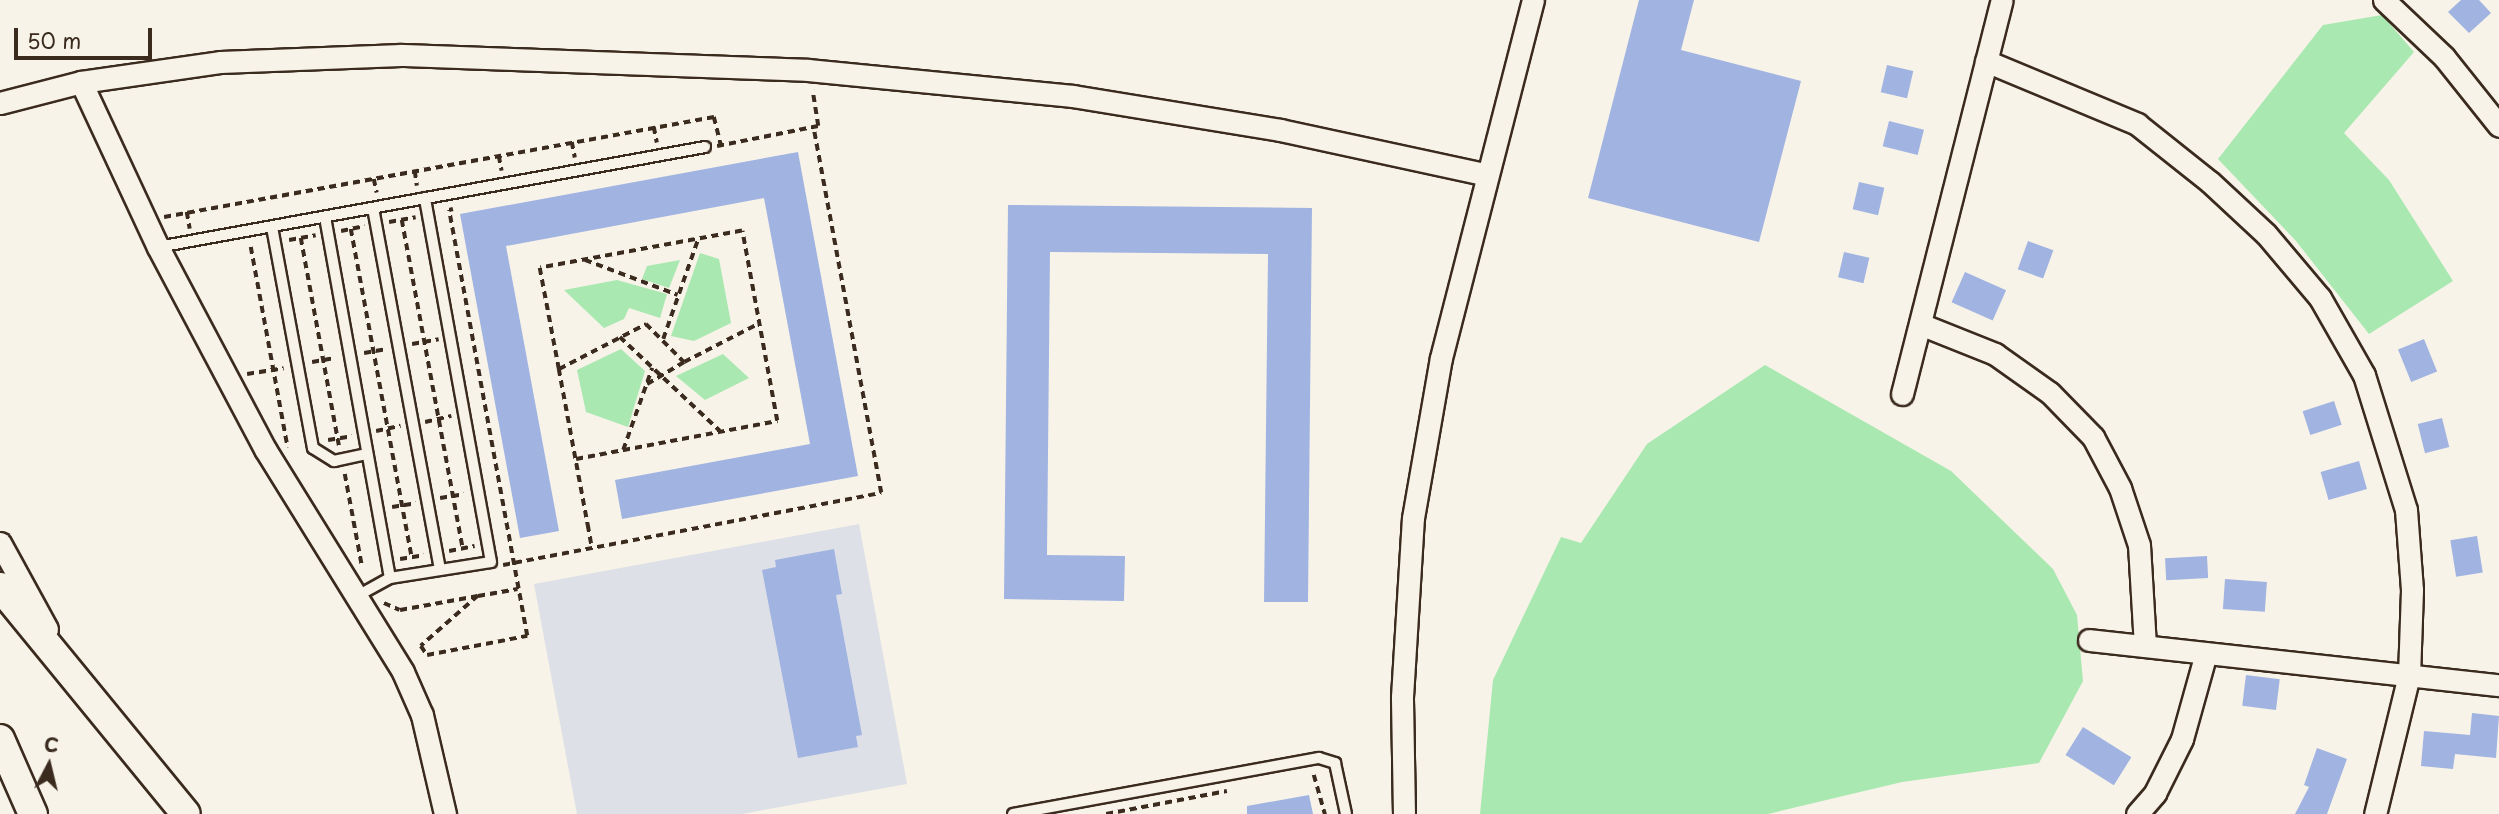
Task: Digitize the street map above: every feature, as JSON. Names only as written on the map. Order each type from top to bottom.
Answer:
[{"type":"street","points":[[1404,814],[1402,697],[1413,518],[1441,358],[1484,174],[1533,0]]},
{"type":"street","points":[[1902,394],[2001,0]]},
{"type":"street","points":[[2384,0],[2444,57],[2498,124]]},
{"type":"street","points":[[0,103],[81,82],[220,62],[401,55],[808,70],[1087,98],[1280,130],[1484,174]]},
{"type":"street","points":[[1986,61],[2137,124],[2266,234],[2320,298],[2364,375],[2406,510],[2413,590],[2409,675],[2375,814]]},
{"type":"street","points":[[81,82],[158,247],[265,449],[366,592],[422,715],[445,814]]},
{"type":"street","points":[[1920,324],[1995,354],[2050,393],[2092,437],[2120,488],[2139,545],[2145,646]]},
{"type":"street","points":[[0,543],[82,688]]},
{"type":"street","points":[[0,587],[186,814]]},
{"type":"street","points":[[2089,640],[2499,685]]},
{"type":"street","points":[[2137,814],[2155,793],[2182,739],[2206,653]]},
{"type":"street","points":[[0,740],[33,814]]},
{"type":"lane","points":[[158,247],[705,147]]},
{"type":"lane","points":[[366,592],[390,578],[491,562],[425,198]]},
{"type":"lane","points":[[373,208],[440,570]]},
{"type":"lane","points":[[324,217],[390,578]]},
{"type":"lane","points":[[272,227],[312,443],[322,456],[342,459],[367,454]]},
{"type":"lane","points":[[1013,814],[1319,758],[1335,763],[1346,814]]},
{"type":"path","points":[[716,160],[715,146],[818,126],[808,70]]},
{"type":"path","points":[[145,220],[713,117],[721,145]]},
{"type":"path","points":[[491,562],[513,564],[881,493],[813,127]]},
{"type":"path","points":[[460,208],[449,210],[527,636],[427,655],[421,646],[478,596]]},
{"type":"path","points":[[402,219],[463,548]]},
{"type":"path","points":[[351,229],[412,557]]},
{"type":"path","points":[[576,459],[777,421],[742,230],[540,268],[592,548]]},
{"type":"path","points":[[301,238],[366,592],[400,611],[518,589]]},
{"type":"path","points":[[662,340],[698,239]]},
{"type":"path","points":[[251,247],[290,456]]},
{"type":"path","points":[[583,260],[678,295]]},
{"type":"path","points":[[559,369],[646,324],[684,362]]},
{"type":"path","points":[[647,384],[759,324]]},
{"type":"path","points":[[620,337],[720,431]]},
{"type":"path","points":[[623,450],[652,368]]},
{"type":"path","points":[[288,447],[485,410]]},
{"type":"path","points":[[1305,777],[1318,774],[1325,814]]},
{"type":"path","points":[[1106,814],[1238,789]]},
{"type":"shaded area","points":[[859,524],[907,784],[742,814],[577,814],[534,584]]},
{"type":"green space","points":[[2382,15],[2414,52],[2344,133],[2389,180],[2453,281],[2369,334],[2296,241],[2218,159],[2323,25]]},
{"type":"green space","points":[[700,253],[719,259],[731,323],[694,341],[671,336]]},
{"type":"green space","points":[[680,260],[669,288],[642,279],[647,266]]},
{"type":"green space","points":[[617,280],[667,294],[660,318],[629,308],[624,319],[604,328],[564,290]]},
{"type":"green space","points":[[621,349],[645,371],[628,427],[586,412],[577,370]]},
{"type":"green space","points":[[723,354],[749,378],[705,400],[676,376]]},
{"type":"green space","points":[[1765,365],[1951,471],[2053,569],[2077,615],[2083,681],[2039,763],[1902,782],[1768,814],[1480,814],[1493,680],[1561,537],[1581,543],[1647,444]]},
{"type":"building","points":[[1639,0],[1694,0],[1681,50],[1801,81],[1759,242],[1588,198]]},
{"type":"building","points":[[2461,0],[2479,0],[2491,13],[2469,33],[2448,12]]},
{"type":"building","points":[[1887,65],[1913,71],[1907,98],[1881,92]]},
{"type":"building","points":[[1889,121],[1924,130],[1918,155],[1883,146]]},
{"type":"building","points":[[798,152],[858,476],[622,519],[615,480],[810,444],[764,198],[506,246],[559,531],[520,538],[460,214]]},
{"type":"building","points":[[1859,182],[1884,188],[1878,215],[1853,209]]},
{"type":"building","points":[[1008,205],[1312,208],[1308,602],[1264,602],[1268,254],[1050,252],[1047,555],[1125,556],[1124,601],[1004,599]]},
{"type":"building","points":[[2028,241],[2053,250],[2043,278],[2018,269]]},
{"type":"building","points":[[1844,252],[1869,258],[1863,283],[1838,277]]},
{"type":"building","points":[[1965,272],[2006,290],[1993,320],[1952,302]]},
{"type":"building","points":[[2424,339],[2437,371],[2411,382],[2398,349]]},
{"type":"building","points":[[2334,401],[2342,425],[2310,435],[2303,411]]},
{"type":"building","points":[[2442,418],[2449,447],[2425,453],[2418,424]]},
{"type":"building","points":[[2359,461],[2367,489],[2329,500],[2321,472]]},
{"type":"building","points":[[2477,536],[2483,573],[2456,577],[2450,540]]},
{"type":"building","points":[[834,549],[842,594],[836,595],[862,735],[856,736],[858,747],[798,758],[762,570],[776,567],[775,560]]},
{"type":"building","points":[[2207,556],[2208,578],[2166,580],[2165,558]]},
{"type":"building","points":[[2225,579],[2267,582],[2265,612],[2223,609]]},
{"type":"building","points":[[2246,675],[2280,679],[2276,710],[2242,706]]},
{"type":"building","points":[[2472,713],[2499,716],[2496,758],[2455,754],[2453,769],[2421,766],[2424,731],[2470,735]]},
{"type":"building","points":[[2083,727],[2131,757],[2114,785],[2066,755]]},
{"type":"building","points":[[2317,748],[2347,759],[2327,814],[2295,814],[2309,787],[2304,785]]},
{"type":"building","points":[[1309,795],[1313,814],[1247,814],[1247,806]]}]
